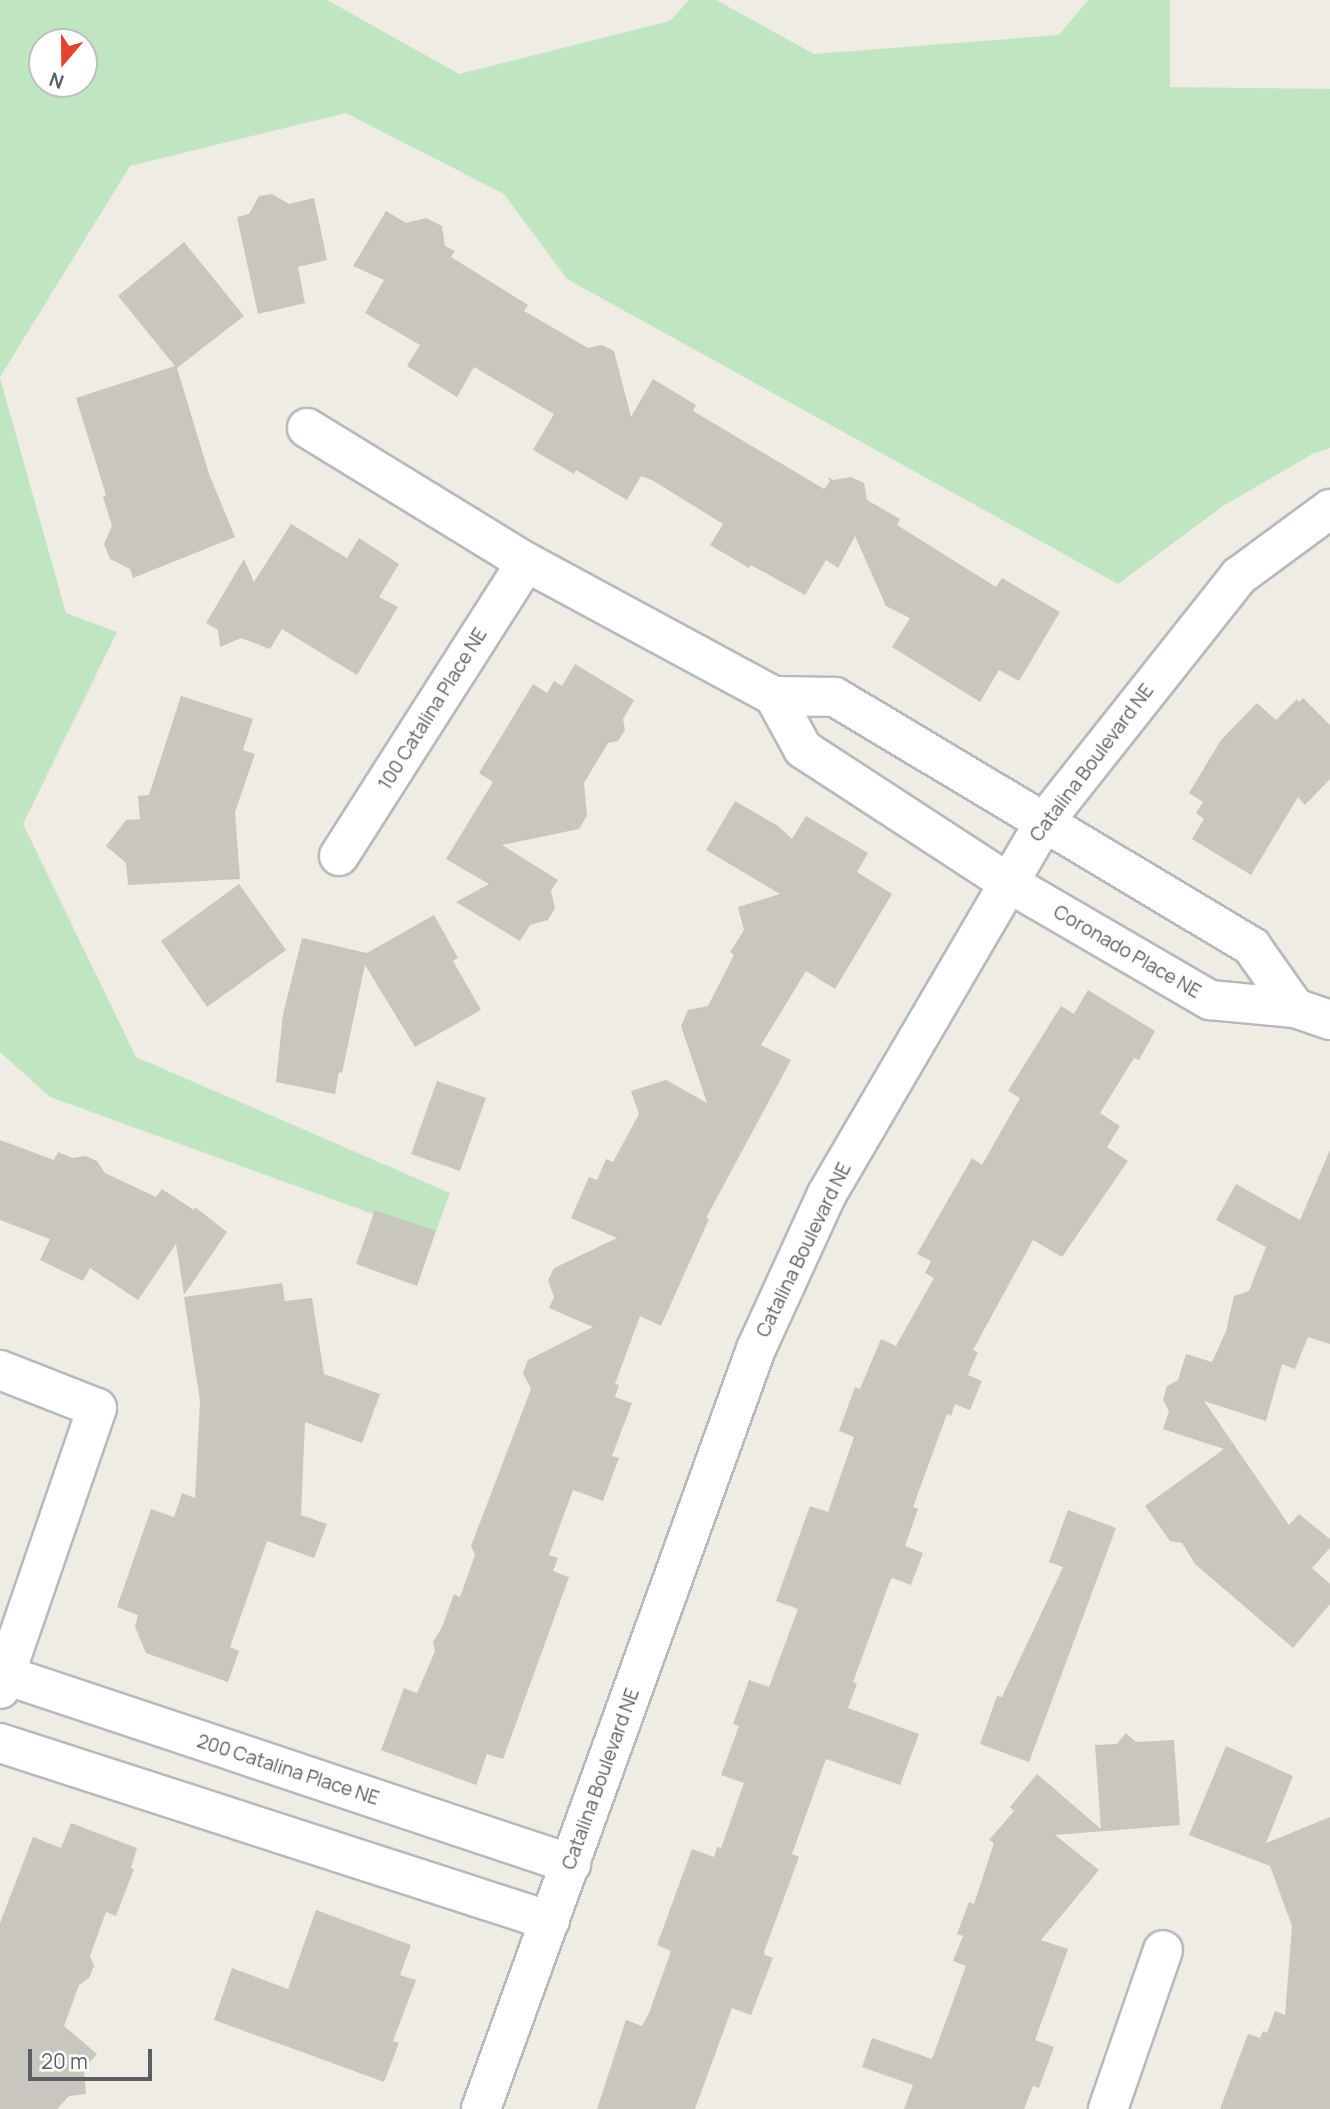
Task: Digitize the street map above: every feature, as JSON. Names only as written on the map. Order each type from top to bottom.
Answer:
[{"type":"street","points":[[307,428],[526,562],[774,696],[835,697],[1044,822]]},
{"type":"street","name":"Catalina Boulevard NE","points":[[481,2109],[756,1349],[827,1194],[1007,881],[1044,822],[1238,576],[1330,509]]},
{"type":"street","name":"100 Catalina Place NE","points":[[339,856],[526,562]]},
{"type":"street","points":[[774,696],[803,749],[1007,881]]},
{"type":"street","name":"Coronado Place NE","points":[[1044,822],[1252,947],[1313,1014]]},
{"type":"street","name":"Coronado Place NE","points":[[1007,881],[1210,1000],[1313,1014]]},
{"type":"street","name":"200 Catalina Place NE","points":[[0,1370],[97,1408],[3,1682],[571,1864]]},
{"type":"street","points":[[0,1744],[550,1921]]},
{"type":"street","points":[[1108,2109],[1163,1950]]},
{"type":"green space","points":[[0,0],[327,0],[459,74],[670,21],[689,0],[716,0],[814,54],[1059,35],[1088,0],[1170,0],[1170,87],[1330,89],[1330,448],[1314,453],[1223,506],[1118,584],[567,279],[504,194],[346,113],[130,166],[0,377]]},
{"type":"green space","points":[[0,378],[66,613],[117,632],[23,824],[136,1057],[450,1193],[434,1236],[50,1097],[0,1052]]},
{"type":"building","points":[[272,194],[289,204],[314,198],[327,260],[298,267],[305,303],[258,314],[237,217],[249,214],[259,196]]},
{"type":"building","points":[[386,211],[406,223],[426,218],[442,226],[445,246],[455,251],[451,257],[528,305],[524,311],[588,348],[602,345],[614,351],[631,417],[653,379],[696,405],[693,411],[824,489],[830,481],[828,477],[833,480],[851,477],[864,483],[867,500],[900,519],[897,525],[996,587],[1002,578],[1060,612],[1019,681],[999,670],[980,702],[892,647],[910,618],[886,606],[855,536],[838,568],[826,560],[805,595],[751,565],[749,568],[710,545],[723,524],[652,480],[641,476],[627,500],[576,470],[574,474],[533,450],[554,414],[474,367],[457,397],[407,366],[420,345],[365,313],[384,280],[353,266]]},
{"type":"building","points":[[184,242],[244,316],[177,368],[209,474],[235,537],[133,578],[130,569],[110,559],[104,544],[112,526],[103,497],[106,495],[76,398],[175,366],[118,296]]},
{"type":"building","points":[[291,524],[347,558],[359,538],[399,564],[379,597],[398,607],[357,675],[282,629],[270,649],[241,638],[220,647],[218,630],[206,623],[244,559],[254,582]]},
{"type":"building","points":[[575,664],[634,700],[623,719],[625,730],[618,741],[608,743],[584,783],[587,816],[579,829],[502,845],[558,880],[551,891],[555,908],[548,920],[530,925],[520,941],[456,902],[489,884],[446,859],[493,782],[479,773],[533,684],[547,693],[554,681],[562,686]]},
{"type":"building","points":[[181,696],[253,719],[243,750],[255,754],[235,812],[240,879],[128,885],[126,863],[106,846],[126,820],[140,819],[138,796],[149,795]]},
{"type":"building","points":[[1303,698],[1330,725],[1330,779],[1305,805],[1298,797],[1251,875],[1192,839],[1204,819],[1196,813],[1203,802],[1189,793],[1221,740],[1257,703],[1276,720],[1297,699],[1299,702]]},
{"type":"building","points":[[735,801],[778,826],[792,839],[806,816],[868,853],[857,872],[892,894],[835,989],[806,971],[761,1045],[791,1060],[706,1218],[709,1219],[661,1326],[640,1316],[615,1384],[619,1385],[615,1397],[632,1403],[612,1456],[619,1458],[603,1501],[573,1490],[549,1555],[558,1558],[553,1571],[569,1577],[503,1759],[487,1754],[476,1785],[381,1750],[404,1688],[417,1693],[435,1651],[433,1642],[442,1627],[454,1594],[460,1597],[475,1555],[471,1546],[531,1389],[523,1373],[528,1360],[593,1327],[549,1308],[554,1297],[548,1280],[554,1268],[617,1238],[571,1218],[589,1177],[597,1180],[606,1159],[613,1162],[639,1114],[631,1091],[666,1080],[707,1103],[681,1026],[688,1010],[708,1006],[734,955],[730,952],[744,930],[738,907],[780,894],[706,850]]},
{"type":"building","points":[[239,884],[286,950],[207,1007],[161,941]]},
{"type":"building","points":[[434,915],[458,958],[453,961],[481,1010],[415,1047],[365,965],[335,1094],[276,1082],[283,1014],[302,938],[367,953]]},
{"type":"building","points":[[1088,990],[1155,1031],[1139,1060],[1134,1058],[1100,1113],[1120,1126],[1107,1147],[1128,1161],[1062,1257],[1033,1240],[973,1350],[978,1352],[968,1375],[982,1381],[970,1410],[955,1404],[951,1416],[947,1414],[913,1507],[918,1509],[905,1546],[923,1553],[911,1585],[892,1578],[890,1581],[853,1682],[857,1684],[848,1708],[919,1734],[900,1785],[826,1759],[792,1854],[799,1857],[764,1952],[773,1958],[751,2015],[732,2008],[695,2109],[597,2109],[626,2020],[642,2026],[649,2013],[671,1951],[657,1945],[692,1849],[714,1857],[717,1847],[721,1848],[744,1783],[721,1775],[739,1726],[733,1724],[749,1680],[769,1687],[798,1609],[776,1601],[810,1506],[828,1512],[854,1437],[839,1431],[855,1387],[860,1389],[881,1339],[896,1346],[934,1278],[925,1273],[931,1261],[917,1254],[972,1158],[982,1165],[1020,1098],[1008,1091],[1061,1006],[1074,1014]]},
{"type":"building","points":[[437,1081],[486,1098],[460,1171],[411,1154]]},
{"type":"building","points":[[0,1140],[54,1160],[58,1152],[73,1158],[86,1156],[97,1161],[105,1173],[156,1197],[162,1189],[194,1210],[195,1207],[227,1232],[184,1295],[176,1244],[138,1300],[90,1268],[83,1281],[40,1260],[50,1239],[0,1220]]},
{"type":"building","points":[[1330,1150],[1330,1344],[1308,1337],[1295,1369],[1282,1364],[1266,1421],[1204,1401],[1289,1525],[1299,1514],[1330,1539],[1330,1548],[1312,1568],[1330,1584],[1330,1604],[1293,1648],[1195,1564],[1182,1543],[1170,1541],[1145,1506],[1224,1449],[1163,1429],[1169,1411],[1163,1400],[1167,1386],[1178,1380],[1186,1354],[1212,1362],[1226,1331],[1234,1296],[1249,1291],[1266,1247],[1216,1220],[1236,1184],[1300,1220]]},
{"type":"building","points":[[375,1210],[436,1231],[417,1286],[356,1264]]},
{"type":"building","points":[[282,1283],[285,1301],[312,1298],[324,1374],[380,1394],[362,1443],[305,1422],[301,1515],[327,1524],[314,1558],[267,1541],[230,1647],[239,1651],[228,1682],[146,1653],[135,1627],[138,1615],[117,1607],[151,1509],[174,1517],[182,1493],[195,1498],[200,1401],[184,1297]]},
{"type":"building","points":[[1068,1510],[1116,1528],[1029,1762],[980,1744],[997,1696],[1002,1697],[1063,1567],[1049,1562]]},
{"type":"building","points":[[1126,1733],[1136,1742],[1174,1740],[1180,1825],[1055,1835],[1099,1870],[1041,1940],[1068,1949],[1035,2040],[1054,2047],[1039,2088],[1033,2086],[1024,2109],[904,2109],[913,2085],[862,2067],[872,2038],[932,2059],[966,1966],[953,1961],[963,1936],[957,1934],[969,1902],[974,1904],[994,1843],[989,1840],[1014,1811],[1010,1807],[1037,1774],[1101,1829],[1095,1745],[1117,1744]]},
{"type":"building","points":[[1226,1746],[1293,1776],[1266,1843],[1330,1817],[1330,2109],[1220,2109],[1248,2034],[1260,2038],[1263,2031],[1267,2033],[1275,2011],[1285,2015],[1292,1926],[1270,1866],[1189,1835]]},
{"type":"building","points":[[71,1823],[137,1848],[131,1868],[134,1869],[116,1916],[106,1912],[90,1956],[94,1966],[89,1978],[79,1985],[64,2026],[97,2054],[84,2069],[86,2094],[69,2096],[57,2109],[0,2109],[0,1923],[33,1837],[61,1848]]},
{"type":"building","points":[[316,1910],[411,1945],[400,1975],[416,1980],[393,2041],[399,2043],[384,2082],[214,2020],[232,1968],[288,1989]]}]
